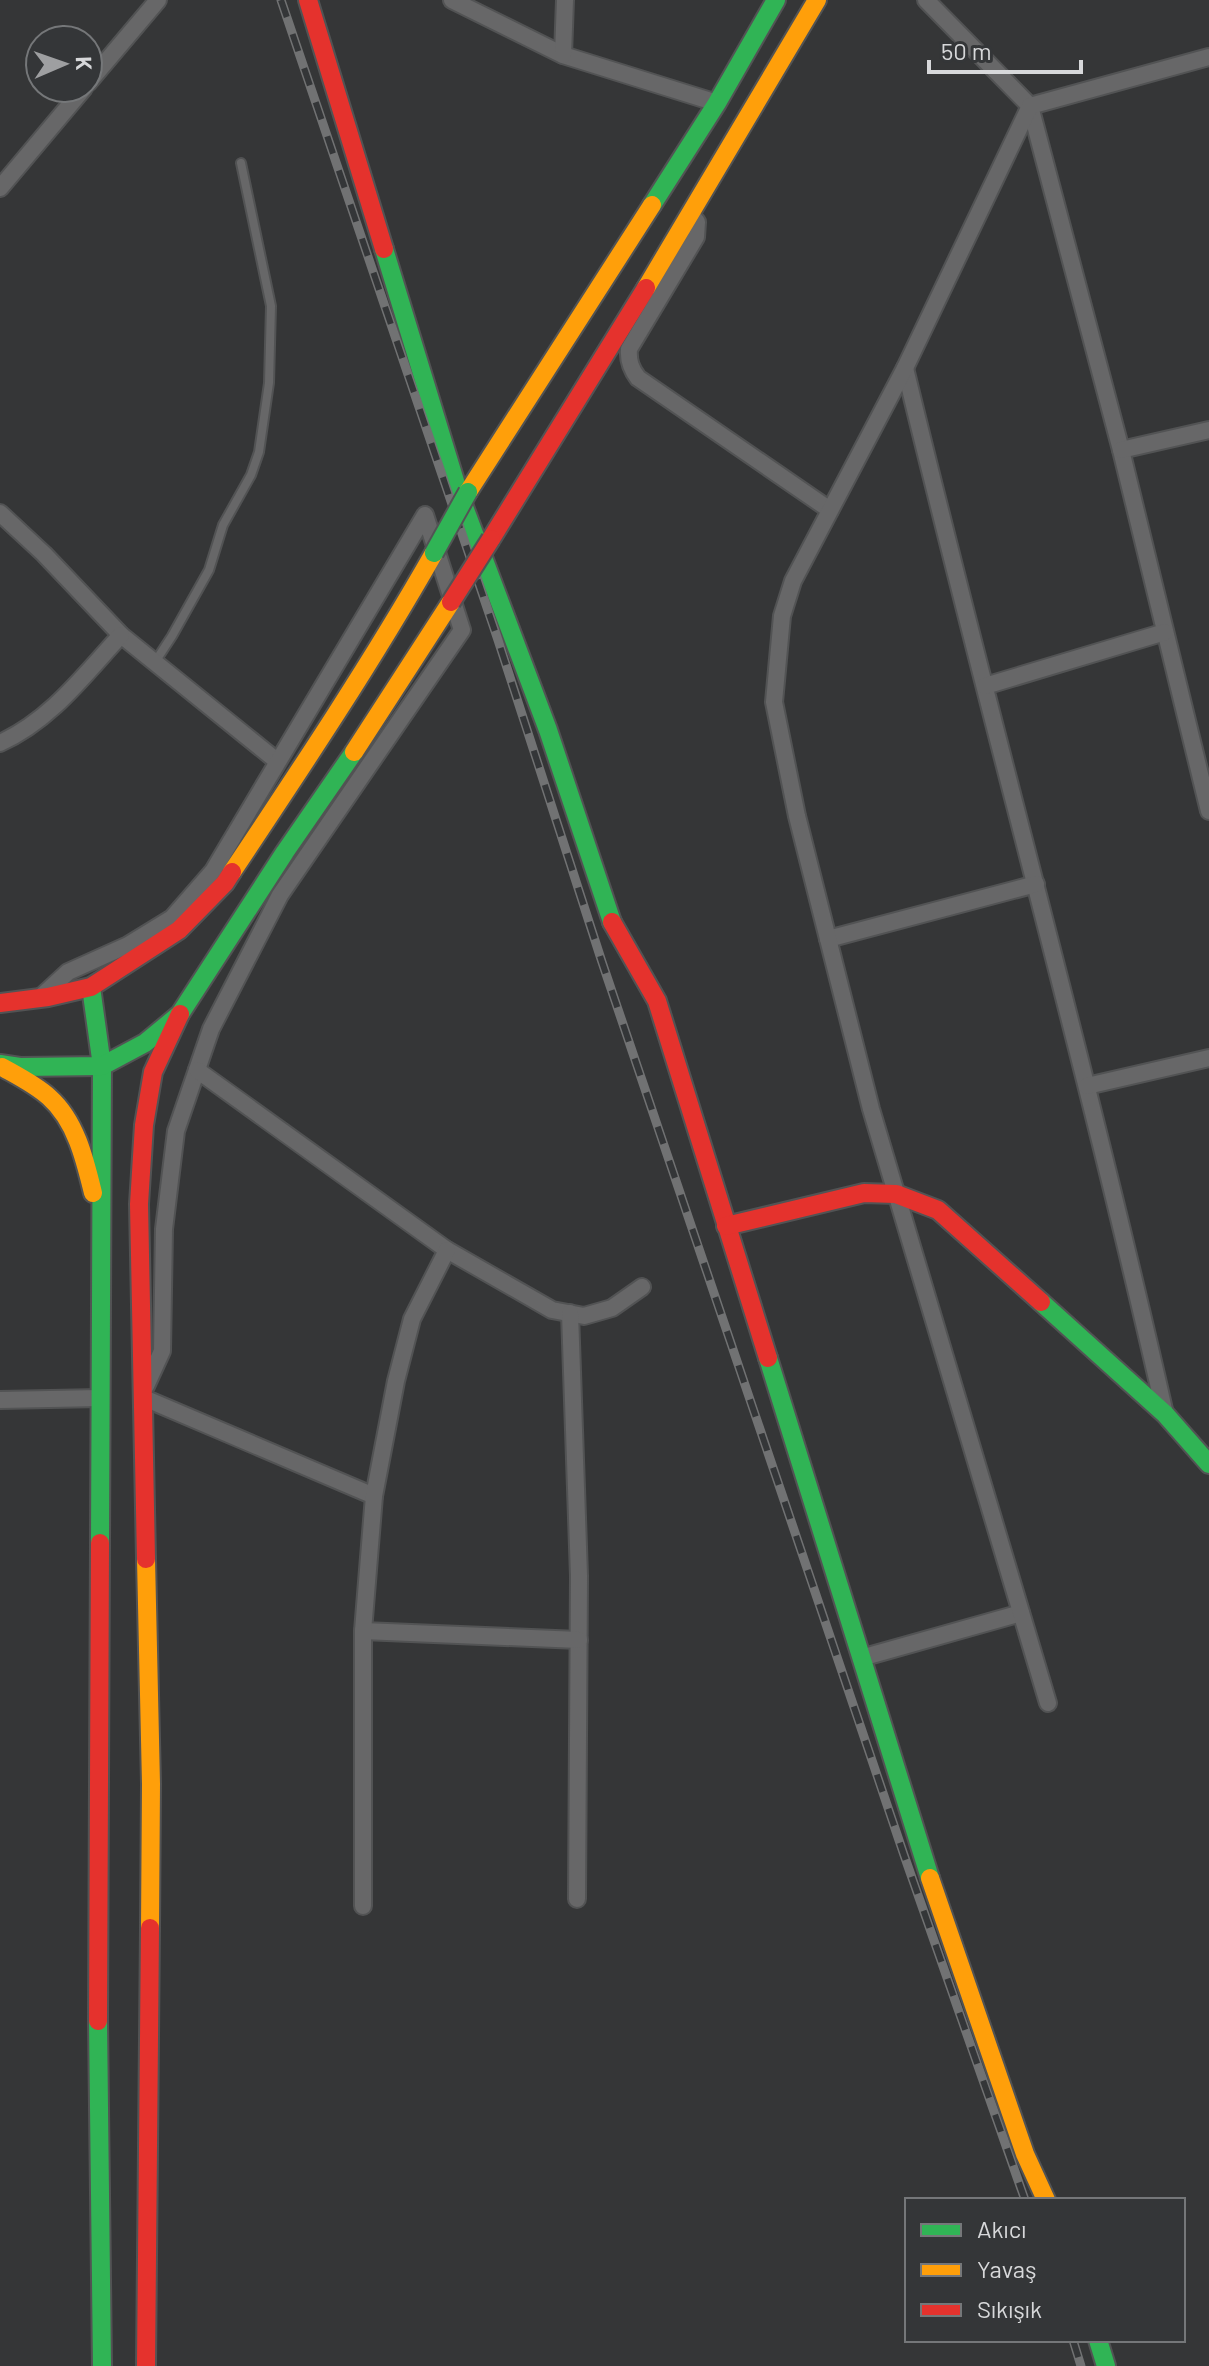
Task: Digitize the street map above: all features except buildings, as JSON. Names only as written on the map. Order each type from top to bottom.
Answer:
[{"type":"main road","points":[[308,0],[458,491],[548,730],[609,917],[657,1001],[927,1871],[1025,2154],[1045,2198]]},
{"type":"main road","points":[[0,1003],[91,987],[179,930],[225,883],[401,611],[468,492],[717,103],[776,0]]},
{"type":"main road","points":[[102,2366],[98,1975],[127,1397],[144,1125],[153,1072],[180,1014],[285,852],[329,791],[491,539],[817,0]]},
{"type":"main road","points":[[91,987],[102,1066],[101,1229]]},
{"type":"main road","points":[[0,1065],[102,1066],[145,1043],[180,1014]]},
{"type":"main road","points":[[0,1065],[58,1106],[77,1140],[91,1181],[101,1229],[127,1397],[151,1784],[146,2366]]},
{"type":"main road","points":[[726,1226],[864,1193],[896,1194],[938,1210],[1165,1414],[1209,1464]]},
{"type":"main road","points":[[1099,2342],[1106,2366]]},
{"type":"street","points":[[104,64],[158,0]]},
{"type":"street","points":[[452,0],[563,55],[717,103]]},
{"type":"street","points":[[563,55],[565,0]]},
{"type":"street","points":[[926,0],[1030,106],[1121,450],[1165,632],[1205,772],[1209,811]]},
{"type":"street","points":[[1048,1703],[871,1109],[797,816],[774,702],[782,616],[793,581],[905,368],[1030,106],[1209,57]]},
{"type":"street","points":[[0,188],[71,104]]},
{"type":"street","points":[[690,213],[697,222],[696,237],[629,349],[633,372],[830,510]]},
{"type":"street","points":[[905,368],[1087,1086],[1165,1414]]},
{"type":"street","points":[[1121,450],[1209,430]]},
{"type":"street","points":[[0,513],[121,635],[277,761]]},
{"type":"street","points":[[40,998],[68,972],[128,945],[172,918],[213,871],[425,515],[462,630],[280,895],[211,1029],[176,1131],[164,1229],[162,1351],[127,1397]]},
{"type":"street","points":[[985,686],[1165,632]]},
{"type":"street","points":[[0,743],[49,714],[121,635]]},
{"type":"street","points":[[828,939],[1036,884]]},
{"type":"street","points":[[1087,1086],[1209,1058]]},
{"type":"street","points":[[197,1070],[447,1250],[552,1310],[584,1316],[612,1308],[642,1287]]},
{"type":"street","points":[[363,1906],[363,1631],[374,1496],[396,1381],[412,1319],[447,1250]]},
{"type":"street","points":[[570,1313],[579,1561],[577,1899]]},
{"type":"street","points":[[0,1400],[127,1397],[374,1496]]},
{"type":"street","points":[[861,1658],[1021,1613]]},
{"type":"street","points":[[363,1631],[579,1640]]},
{"type":"lane","points":[[155,662],[209,570],[223,525],[251,475],[259,452],[270,371],[271,306],[241,163]]},
{"type":"railway","points":[[281,0],[498,640],[602,962],[904,1855],[1024,2198]]},
{"type":"railway","points":[[1074,2342],[1081,2366]]},
{"type":"traffic: fast","points":[[652,205],[717,103],[776,0]]},
{"type":"traffic: fast","points":[[384,249],[458,491],[548,730],[612,922]]},
{"type":"traffic: fast","points":[[434,553],[468,492]]},
{"type":"traffic: fast","points":[[0,1064],[20,1067],[102,1066],[145,1043],[180,1014],[354,752]]},
{"type":"traffic: fast","points":[[91,987],[102,1066],[100,1543]]},
{"type":"traffic: fast","points":[[1041,1302],[1165,1414],[1209,1464]]},
{"type":"traffic: fast","points":[[768,1358],[930,1878]]},
{"type":"traffic: fast","points":[[98,2021],[102,2366]]},
{"type":"traffic: fast","points":[[1099,2342],[1106,2366]]},
{"type":"traffic: slow","points":[[646,288],[817,0]]},
{"type":"traffic: slow","points":[[468,492],[652,205]]},
{"type":"traffic: slow","points":[[232,872],[361,674],[434,553]]},
{"type":"traffic: slow","points":[[354,752],[451,602]]},
{"type":"traffic: slow","points":[[2,1067],[44,1093],[66,1117],[87,1167],[93,1193]]},
{"type":"traffic: slow","points":[[146,1559],[151,1784],[150,1928]]},
{"type":"traffic: slow","points":[[930,1878],[1025,2154],[1045,2198]]},
{"type":"traffic: jam","points":[[308,0],[384,249]]},
{"type":"traffic: jam","points":[[491,539],[646,288]]},
{"type":"traffic: jam","points":[[451,602],[491,539]]},
{"type":"traffic: jam","points":[[0,1003],[48,997],[91,987],[179,930],[232,872]]},
{"type":"traffic: jam","points":[[612,922],[657,1001],[768,1358]]},
{"type":"traffic: jam","points":[[146,1559],[139,1204],[144,1125],[153,1072],[180,1014]]},
{"type":"traffic: jam","points":[[726,1226],[864,1193],[896,1194],[938,1210],[1041,1302]]},
{"type":"traffic: jam","points":[[98,2021],[100,1543]]},
{"type":"traffic: jam","points":[[146,2366],[150,1928]]}]
